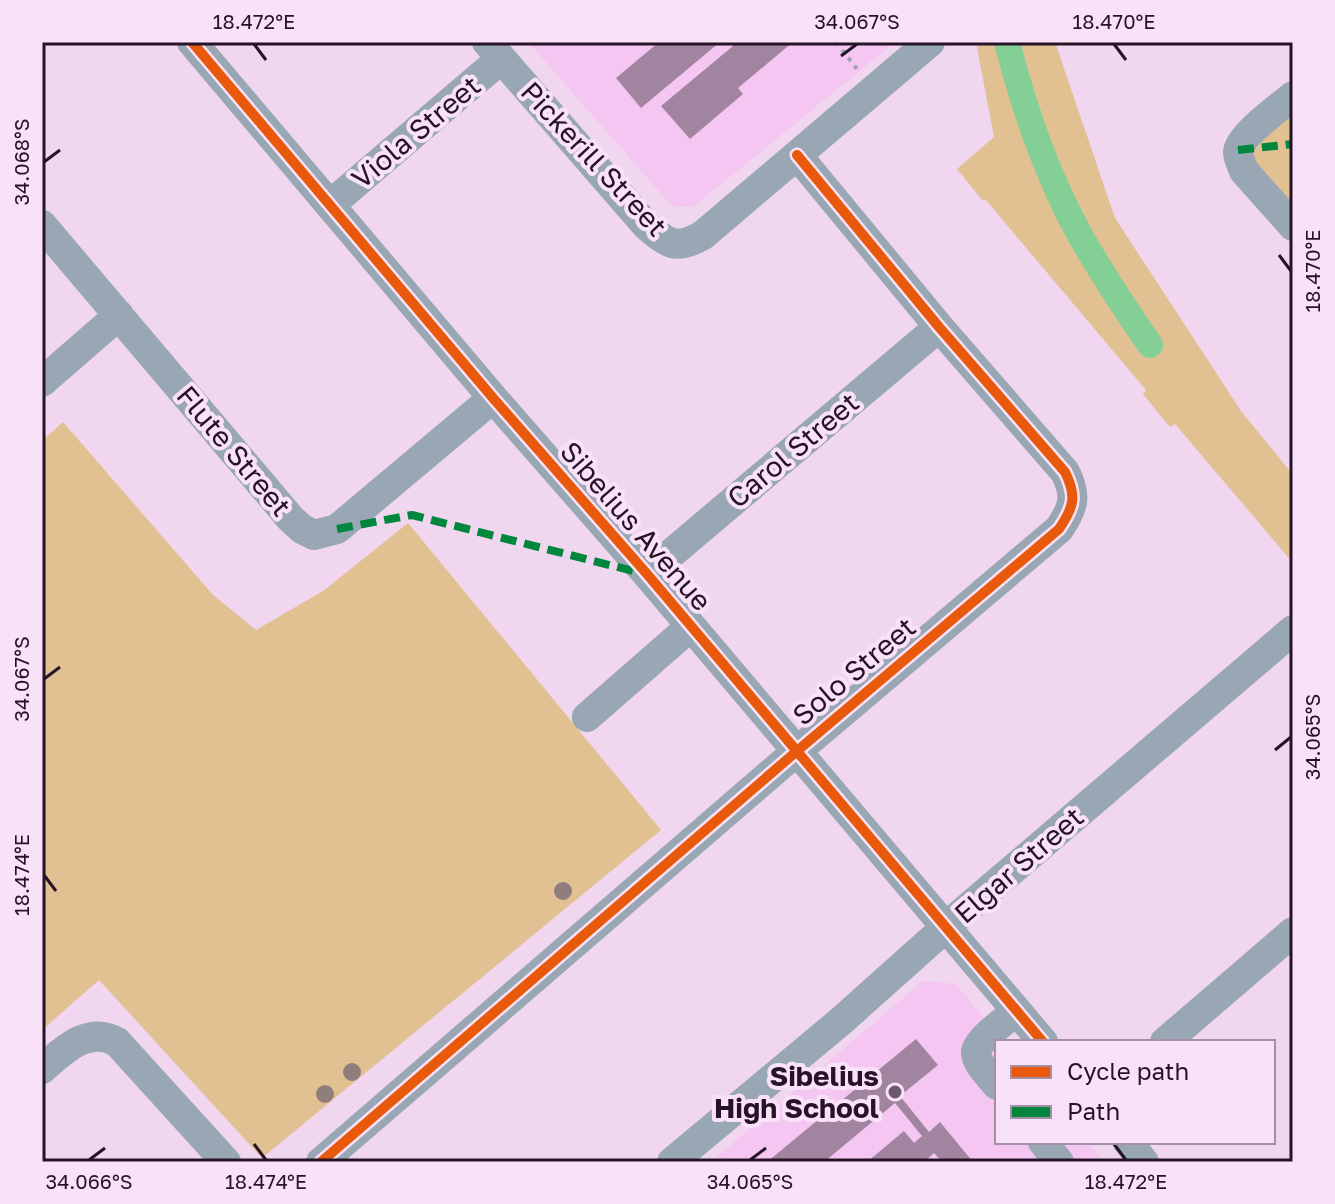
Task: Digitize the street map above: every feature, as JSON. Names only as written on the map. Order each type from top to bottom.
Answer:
[{"type":"street","name":"Sibelius Avenue","points":[[192,42],[1041,1040]]},
{"type":"street","name":"Pickerill Street","points":[[494,50],[646,225],[674,244],[687,244],[703,235],[930,42]]},
{"type":"street","name":"Viola Street","points":[[330,205],[494,50]]},
{"type":"street","points":[[1293,96],[1243,139],[1238,150],[1244,171],[1293,226]]},
{"type":"street","name":"Solo Street","points":[[321,1162],[1059,529],[1067,516],[1073,488],[1065,472],[939,327],[797,155]]},
{"type":"street","name":"Flute Street","points":[[42,225],[291,519],[314,535],[337,529],[493,398]]},
{"type":"street","points":[[42,382],[119,315]]},
{"type":"street","name":"Carol Street","points":[[647,574],[939,327]]},
{"type":"street","points":[[587,717],[690,627]]},
{"type":"street","name":"Elgar Street","points":[[672,1162],[841,1021],[1293,630]]},
{"type":"street","points":[[1167,1040],[1293,932]]},
{"type":"street","points":[[995,1082],[976,1053],[979,1044],[1017,1011]]},
{"type":"street","points":[[42,1069],[83,1038],[108,1037],[117,1042],[226,1162]]},
{"type":"street","points":[[1045,1144],[1059,1162]]},
{"type":"street","points":[[1130,1144],[1144,1162]]},
{"type":"path","points":[[836,42],[874,90]]},
{"type":"shaded area","points":[[528,42],[895,42],[693,207],[672,206]]},
{"type":"shaded area","points":[[976,42],[1055,42],[1115,218],[1241,411],[1293,475],[1293,563],[1175,424],[1170,427],[1143,394],[1146,390],[957,169],[994,137]]},
{"type":"shaded area","points":[[1293,106],[1293,209],[1253,166],[1250,152]]},
{"type":"shaded area","points":[[63,422],[213,595],[256,630],[323,591],[408,523],[661,830],[262,1158],[99,980],[42,1030],[42,441]]},
{"type":"shaded area","name":"Sibelius High School","points":[[923,981],[956,984],[1002,1040],[995,1040],[995,1144],[1089,1144],[1104,1162],[711,1162]]},
{"type":"building","points":[[659,42],[720,42],[641,108],[616,78]]},
{"type":"building","points":[[730,42],[793,42],[738,88],[743,94],[690,139],[661,106],[733,46]]},
{"type":"building","points":[[916,1039],[938,1065],[900,1096],[929,1132],[940,1122],[973,1162],[942,1162],[934,1153],[924,1162],[867,1162],[904,1131],[914,1143],[922,1136],[895,1103],[824,1162],[767,1162]]},
{"type":"waterway","points":[[1007,42],[1029,117],[1057,190],[1089,251],[1150,345]]},
{"type":"marked path","points":[[1238,150],[1293,144]]},
{"type":"marked path","points":[[337,529],[412,515],[645,574]]},
{"type":"cycle path","points":[[192,42],[1041,1040]]},
{"type":"cycle path","points":[[321,1162],[1059,529],[1068,514],[1072,495],[1065,472],[939,327],[797,155]]},
{"type":"place","name":"Sibelius High School","points":[[895,1092]]}]
